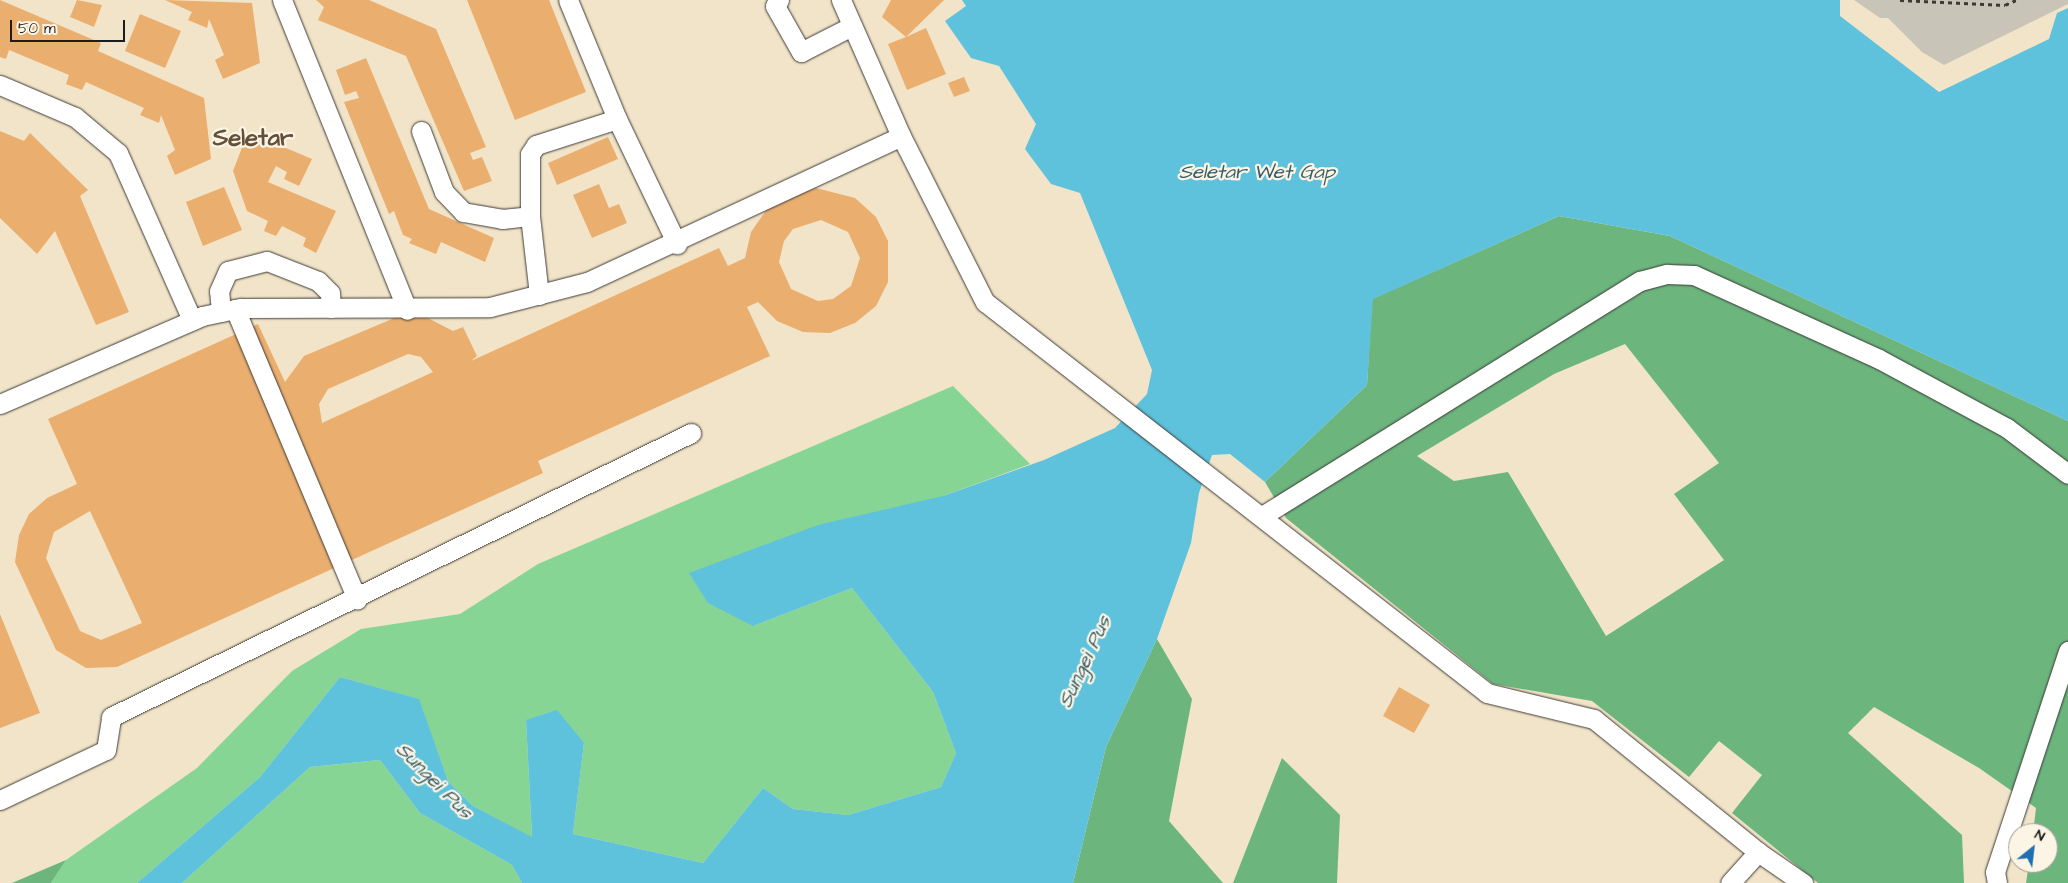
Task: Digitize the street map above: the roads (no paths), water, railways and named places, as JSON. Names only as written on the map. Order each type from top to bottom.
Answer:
[{"type":"lane","points":[[282,0],[408,310]]},
{"type":"lane","points":[[568,0],[617,119],[677,244]]},
{"type":"lane","points":[[779,0],[775,6],[801,52],[852,26]]},
{"type":"lane","points":[[841,0],[901,136],[985,302],[1210,475],[1487,693],[1594,719],[1758,852],[1803,883]]},
{"type":"lane","points":[[0,85],[76,117],[118,153],[192,320]]},
{"type":"lane","points":[[539,295],[530,216],[528,169],[536,145],[617,119]]},
{"type":"lane","points":[[421,132],[444,192],[463,212],[502,219],[530,216]]},
{"type":"lane","points":[[0,404],[192,320],[228,310],[331,308],[408,310],[490,307],[587,282],[677,244],[901,136]]},
{"type":"lane","points":[[331,308],[330,293],[318,281],[267,262],[228,271],[219,291],[357,599]]},
{"type":"lane","points":[[1262,516],[1640,281],[1667,274],[1694,275],[1879,360],[2007,428],[2068,474]]},
{"type":"lane","points":[[0,800],[106,750],[111,717],[357,599],[691,433]]},
{"type":"lane","points":[[1997,883],[1996,872],[2068,651]]},
{"type":"lane","points":[[1730,883],[1758,852]]},
{"type":"water","name":"Seletar Wet Gap","points":[[962,0],[1840,0],[1840,16],[1939,92],[2049,39],[2057,13],[2068,8],[2068,421],[1670,236],[1559,216],[1373,299],[1367,385],[1265,482],[1230,454],[1212,455],[1199,493],[1191,543],[1157,639],[1106,747],[1073,883],[522,883],[512,865],[420,813],[380,760],[310,767],[182,883],[137,883],[260,777],[340,677],[419,699],[448,781],[473,806],[532,837],[526,720],[557,710],[584,743],[573,834],[703,863],[763,788],[793,809],[848,815],[941,787],[956,753],[933,692],[852,588],[753,626],[708,603],[689,573],[818,525],[943,496],[1044,460],[1115,428],[1147,394],[1152,370],[1080,193],[1051,184],[1025,149],[1036,124],[999,66],[971,58],[945,21],[966,6]]},
{"type":"district","name":"Seletar","points":[[253,139]]},
{"type":"water label","name":"Sungei Pus","points":[[1085,662]]},
{"type":"water label","name":"Sungei Pus","points":[[434,781]]}]
